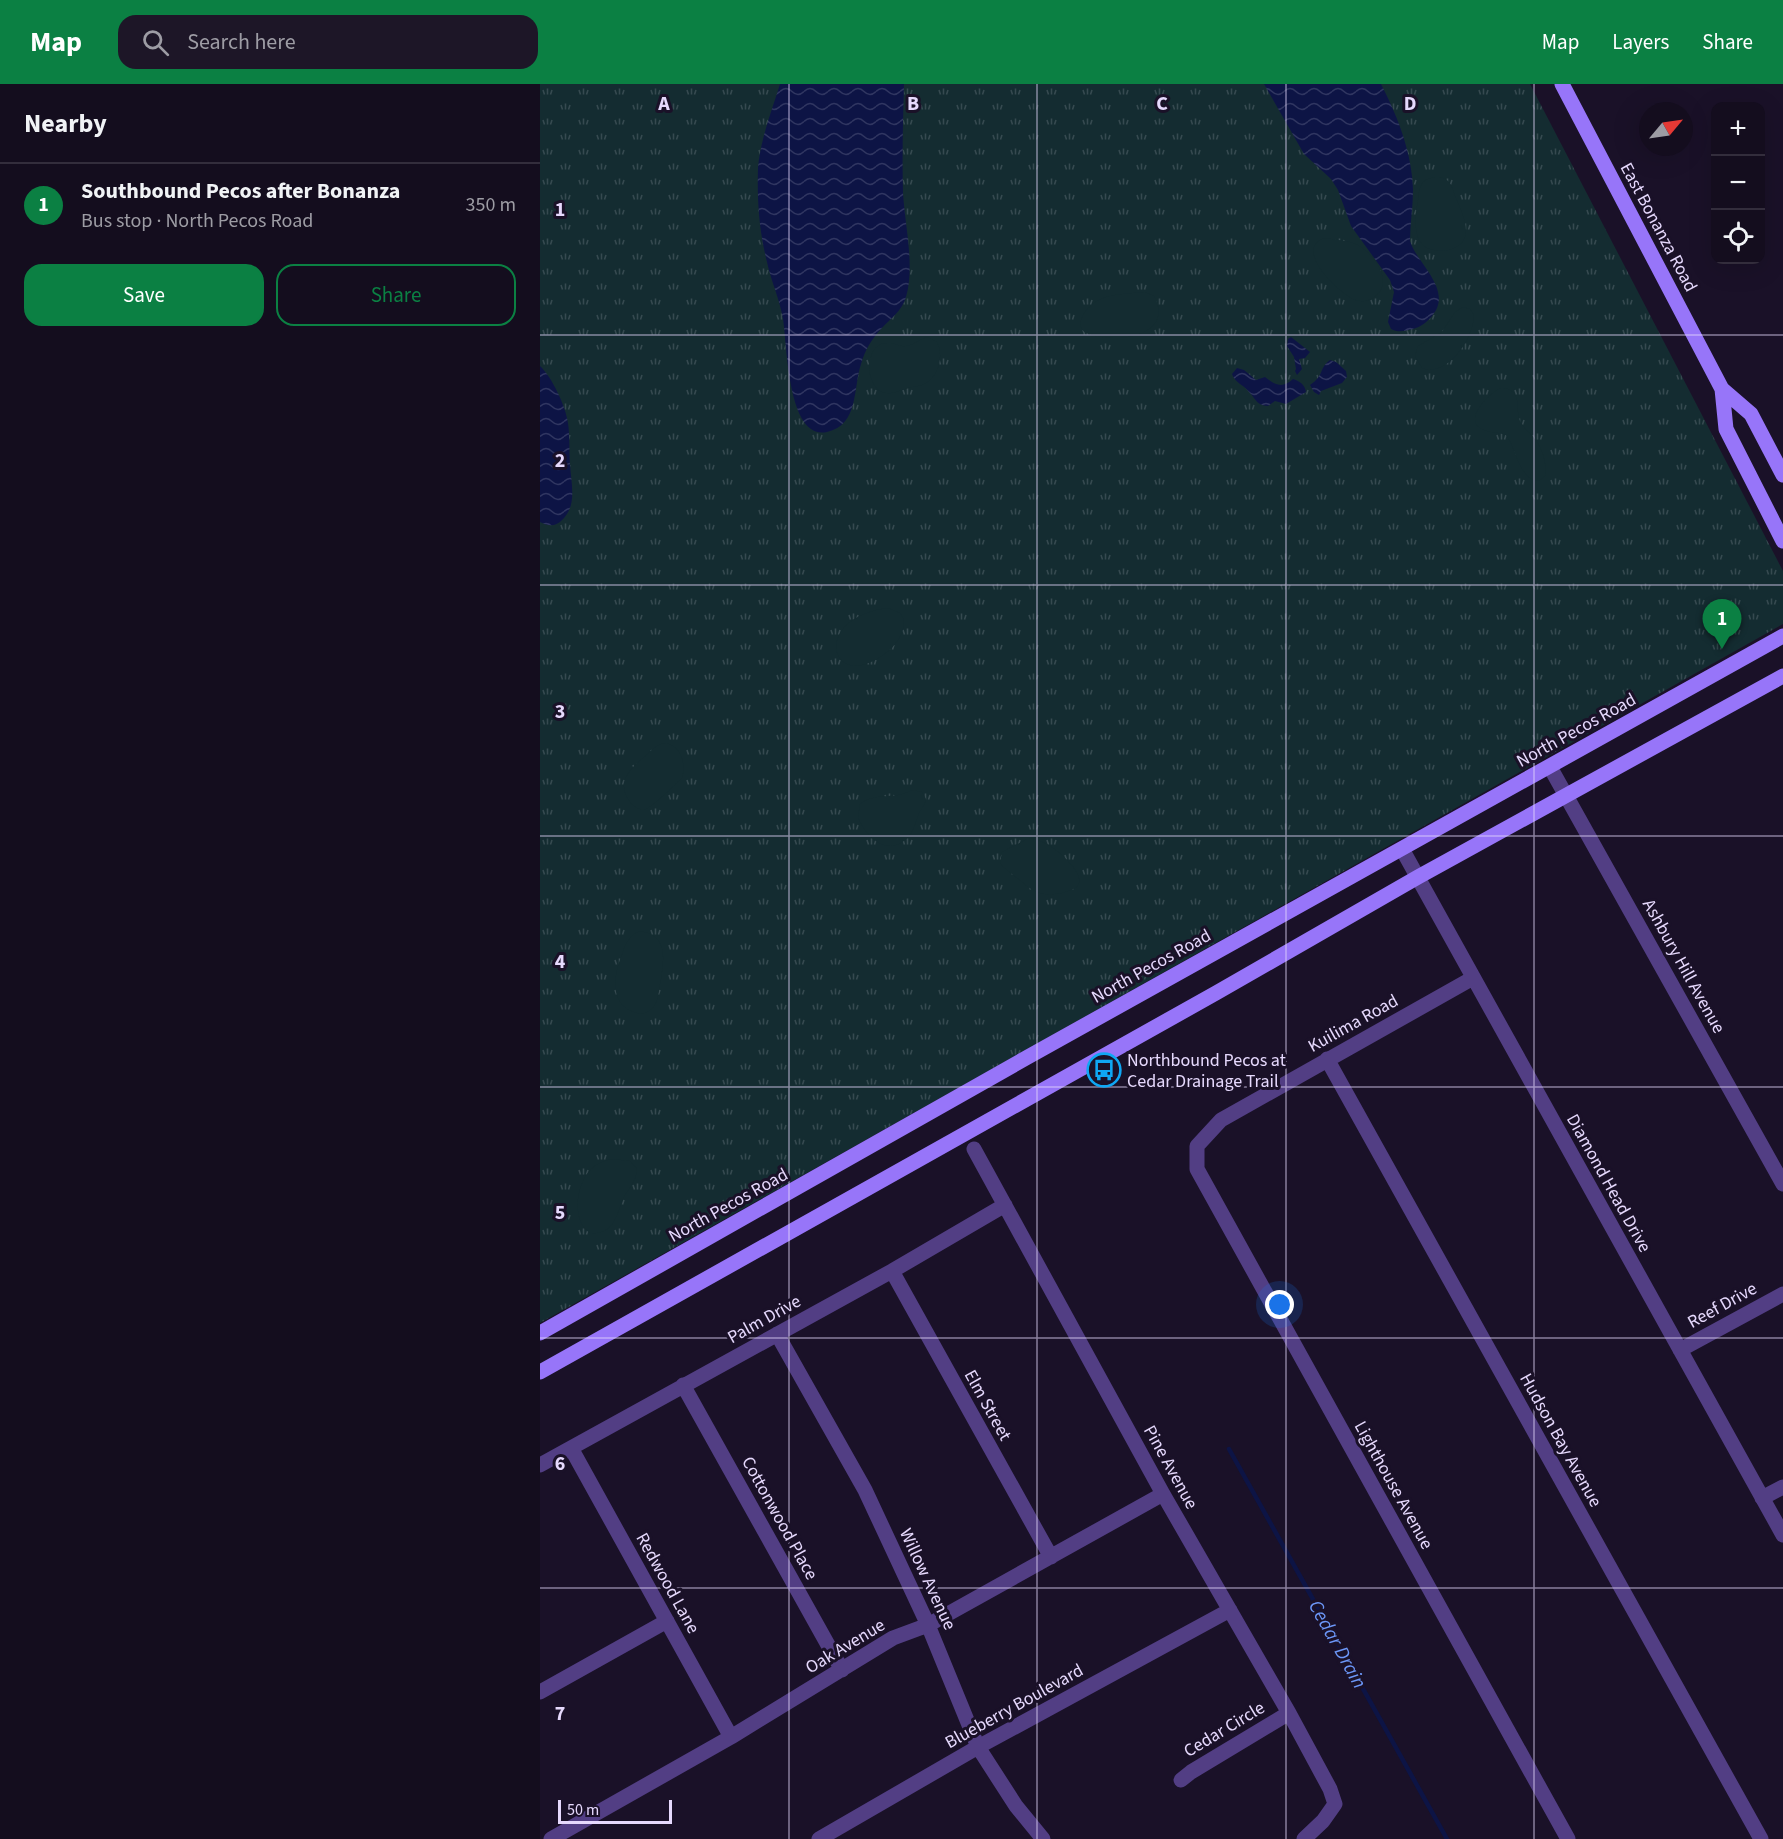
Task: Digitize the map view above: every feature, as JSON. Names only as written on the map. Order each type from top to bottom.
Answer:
[{"type":"main road","name":"East Bonanza Road","points":[[1562,84],[1722,389],[1751,414],[1783,475]]},
{"type":"main road","name":"East Bonanza Road","points":[[1722,389],[1726,429],[1783,541]]},
{"type":"main road","name":"North Pecos Road","points":[[540,1333],[1783,636]]},
{"type":"main road","points":[[540,1372],[1216,993],[1418,877],[1783,676]]},
{"type":"street","name":"Ashbury Hill Avenue","points":[[1550,767],[1783,1184]]},
{"type":"street","name":"Diamond Head Drive","points":[[1402,849],[1783,1535]]},
{"type":"street","name":"Kuilima Road","points":[[1197,1146],[1221,1120],[1473,978]]},
{"type":"street","name":"Hudson Bay Avenue","points":[[1327,1059],[1761,1839]]},
{"type":"street","name":"Lighthouse Avenue","points":[[1197,1146],[1197,1169],[1568,1839]]},
{"type":"street","name":"Pine Avenue","points":[[974,1149],[1163,1494],[1330,1789],[1335,1804],[1323,1821],[1304,1839]]},
{"type":"street","name":"Palm Drive","points":[[540,1465],[892,1271],[1005,1205]]},
{"type":"street","name":"Elm Street","points":[[892,1271],[1051,1557]]},
{"type":"street","name":"Reef Drive","points":[[1680,1350],[1783,1294]]},
{"type":"street","name":"Willow Avenue","points":[[777,1334],[865,1490],[928,1625],[978,1748],[1016,1806],[1043,1839]]},
{"type":"street","name":"Cottonwood Place","points":[[683,1385],[842,1670]]},
{"type":"street","name":"Redwood Lane","points":[[572,1448],[731,1737]]},
{"type":"street","points":[[1762,1498],[1783,1487]]},
{"type":"street","name":"Oak Avenue","points":[[551,1839],[731,1737],[893,1638],[928,1625],[1163,1494]]},
{"type":"street","name":"Blueberry Boulevard","points":[[819,1839],[978,1748],[1230,1610]]},
{"type":"street","points":[[540,1692],[667,1621]]},
{"type":"street","name":"Cedar Circle","points":[[1180,1780],[1289,1713]]},
{"type":"green space","points":[[540,84],[1530,84],[1783,571],[1783,624],[540,1323]]},
{"type":"green space","points":[[1435,177],[1445,179],[1451,185],[1466,226],[1466,233],[1460,245],[1448,250],[1427,248],[1421,243],[1416,230],[1421,186],[1426,180]]},
{"type":"green space","points":[[1325,238],[1353,243],[1373,258],[1383,280],[1378,294],[1369,300],[1358,301],[1346,295],[1329,279],[1315,260],[1313,251],[1316,243]]},
{"type":"green space","points":[[1145,292],[1154,296],[1158,307],[1158,316],[1149,329],[1123,338],[1093,336],[1083,331],[1081,320],[1090,306],[1097,301],[1120,294]]},
{"type":"green space","points":[[1463,307],[1470,309],[1474,315],[1470,334],[1458,354],[1441,367],[1422,368],[1415,356],[1418,346],[1442,332],[1455,312]]},
{"type":"green space","points":[[927,337],[937,342],[940,352],[938,367],[930,380],[923,385],[892,393],[878,390],[873,383],[869,367],[874,350],[883,343],[906,346]]},
{"type":"green space","points":[[1501,388],[1514,393],[1520,421],[1538,443],[1542,452],[1546,475],[1539,481],[1532,479],[1522,469],[1506,435],[1482,429],[1477,425],[1476,413],[1485,400]]},
{"type":"green space","points":[[888,608],[900,613],[904,620],[901,634],[894,646],[868,663],[852,666],[842,660],[836,651],[838,638],[846,625],[863,615]]},
{"type":"green space","points":[[667,743],[672,745],[682,757],[682,778],[646,809],[637,808],[625,793],[624,784],[627,776],[635,765],[654,748]]},
{"type":"green space","points":[[912,790],[922,792],[926,799],[910,835],[901,843],[893,846],[879,843],[872,838],[858,817],[860,804],[873,798],[898,795]]},
{"type":"green space","points":[[1029,838],[1047,844],[1069,862],[1078,874],[1077,887],[1062,893],[1042,894],[1028,887],[1000,863],[1002,852]]},
{"type":"green space","points":[[640,931],[656,938],[663,955],[656,1003],[652,1009],[643,1014],[624,1007],[616,993],[615,984],[618,966],[626,945],[633,935]]},
{"type":"green space","points":[[612,1159],[630,1161],[637,1169],[636,1177],[609,1228],[598,1233],[590,1233],[580,1220],[579,1193],[591,1169]]},
{"type":"water","points":[[780,84],[904,84],[903,193],[910,259],[909,285],[899,311],[877,333],[866,350],[850,414],[845,422],[827,432],[814,431],[804,421],[797,406],[788,367],[782,312],[764,250],[760,227],[759,158]]},
{"type":"water","points":[[1264,84],[1381,84],[1399,125],[1410,163],[1413,190],[1410,241],[1432,277],[1439,297],[1438,306],[1432,316],[1421,326],[1402,331],[1391,329],[1388,322],[1394,292],[1390,280],[1351,226],[1338,190],[1331,179],[1304,154]]},
{"type":"water","points":[[1291,337],[1310,352],[1305,358],[1299,359],[1302,369],[1297,375],[1294,357],[1287,346],[1288,339]]},
{"type":"water","points":[[1330,360],[1346,371],[1347,377],[1342,383],[1321,391],[1319,395],[1310,385]]},
{"type":"water","points":[[540,366],[558,393],[569,428],[572,502],[570,509],[560,522],[552,525],[540,522]]},
{"type":"water","points":[[1237,368],[1244,370],[1256,380],[1265,377],[1279,385],[1293,379],[1303,385],[1306,392],[1286,404],[1275,401],[1268,406],[1261,404],[1233,377],[1232,374]]},
{"type":"waterway","name":"Cedar Drain","points":[[1229,1449],[1447,1839]]},
{"type":"place","name":"Southbound Pecos after Bonanza","points":[[1722,649]]},
{"type":"place","name":"Northbound Pecos at Cedar Drainage Trail","points":[[1104,1070]]}]
